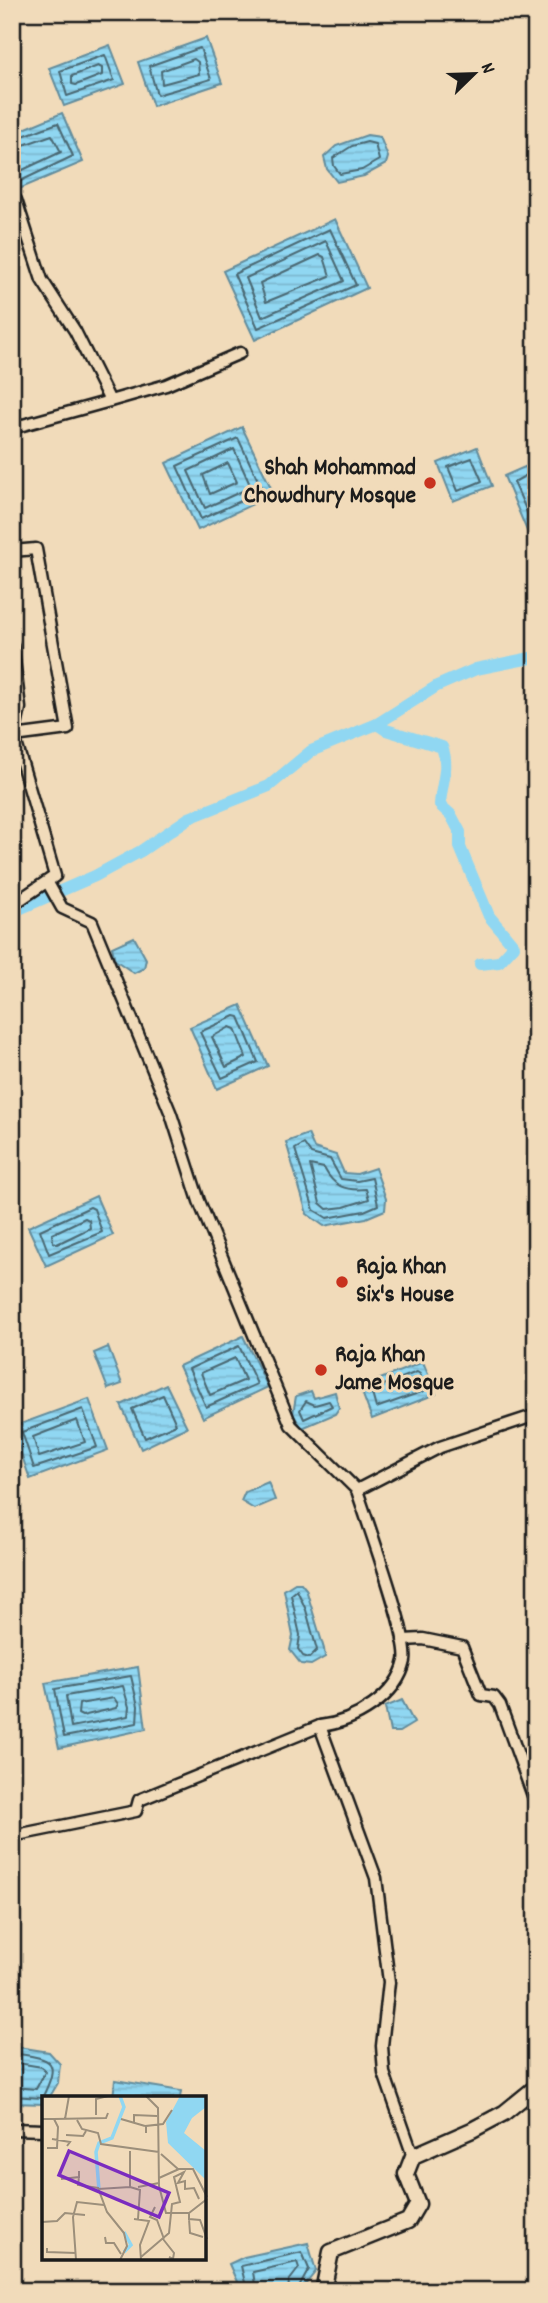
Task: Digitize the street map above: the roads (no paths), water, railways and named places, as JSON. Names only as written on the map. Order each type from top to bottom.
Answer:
[{"type":"street","points":[[12,201],[16,200],[42,280],[75,331],[110,401]]},
{"type":"street","points":[[12,428],[166,385],[240,353]]},
{"type":"street","points":[[12,551],[36,549],[68,729],[14,736]]},
{"type":"street","points":[[12,645],[20,708],[14,736],[55,876],[12,905]]},
{"type":"street","points":[[12,1836],[136,1811],[139,1800],[320,1726],[338,1724],[364,1711],[384,1694],[400,1675],[406,1658],[403,1640],[357,1490],[291,1425],[199,1201],[172,1114],[92,922],[62,908],[48,883]]},
{"type":"street","points":[[357,1490],[440,1447],[536,1415]]},
{"type":"street","points":[[403,1640],[423,1639],[462,1647],[481,1695],[494,1697],[500,1705],[536,1804]]},
{"type":"street","points":[[320,1726],[376,1878],[389,1982],[382,2046],[384,2073],[413,2156],[406,2174],[418,2204],[408,2221],[331,2252],[323,2291]]},
{"type":"street","points":[[413,2156],[504,2113],[536,2087]]},
{"type":"street","points":[[12,2129],[42,2130]]},
{"type":"water","points":[[206,38],[222,83],[153,106],[138,62]]},
{"type":"water","points":[[110,45],[125,84],[64,106],[49,68]]},
{"type":"water","points":[[62,113],[83,162],[12,192],[12,134]]},
{"type":"water","points":[[367,135],[380,137],[388,157],[386,164],[364,176],[337,182],[327,169],[324,157],[336,146]]},
{"type":"water","points":[[335,219],[367,288],[255,340],[223,271]]},
{"type":"water","points":[[242,427],[274,494],[198,530],[166,463]]},
{"type":"water","points":[[477,447],[492,486],[453,501],[438,463]]},
{"type":"water","points":[[536,462],[536,527],[527,531],[504,476]]},
{"type":"water","points":[[134,937],[146,959],[144,968],[134,973],[115,960],[112,947]]},
{"type":"water","points":[[241,1005],[268,1066],[217,1089],[190,1027]]},
{"type":"water","points":[[308,1134],[314,1148],[336,1155],[344,1173],[357,1174],[375,1168],[386,1199],[385,1210],[366,1218],[324,1226],[307,1214],[286,1142]]},
{"type":"water","points":[[96,1196],[113,1235],[46,1266],[28,1227]]},
{"type":"water","points":[[243,1336],[268,1387],[203,1418],[179,1366]]},
{"type":"water","points":[[108,1347],[122,1384],[108,1389],[94,1353]]},
{"type":"water","points":[[423,1362],[436,1394],[372,1419],[360,1387]]},
{"type":"water","points":[[166,1384],[187,1427],[141,1449],[121,1405]]},
{"type":"water","points":[[311,1391],[314,1398],[335,1392],[339,1408],[335,1414],[302,1428],[293,1414],[296,1396]]},
{"type":"water","points":[[89,1399],[108,1450],[30,1479],[12,1427]]},
{"type":"water","points":[[268,1482],[275,1500],[254,1509],[241,1501],[245,1492]]},
{"type":"water","points":[[295,1583],[301,1583],[306,1589],[324,1649],[325,1657],[311,1665],[301,1664],[290,1650],[293,1636],[284,1590]]},
{"type":"water","points":[[138,1667],[146,1729],[59,1748],[45,1683]]},
{"type":"water","points":[[402,1700],[414,1723],[399,1732],[390,1732],[385,1707]]},
{"type":"water","points":[[12,2046],[49,2052],[60,2064],[58,2083],[50,2096],[42,2096],[42,2104],[12,2103]]},
{"type":"water","points":[[115,2080],[181,2091],[180,2096],[113,2096]]},
{"type":"water","points":[[308,2243],[316,2271],[301,2290],[241,2291],[229,2264],[244,2257]]},
{"type":"waterway","points":[[12,912],[95,876],[141,851],[189,818],[269,786],[311,751],[377,724],[437,686],[476,669],[536,657]]},
{"type":"waterway","points":[[377,724],[386,730],[442,747],[445,769],[440,805],[451,815],[460,832],[460,847],[489,916],[514,946],[499,962],[480,964]]},
{"type":"place","name":"Shah Mohammad Chowdhury Mosque","points":[[430,483]]},
{"type":"place","name":"Raja Khan Six's House","points":[[342,1282]]},
{"type":"place","name":"Raja Khan Jame Mosque","points":[[321,1370]]}]
